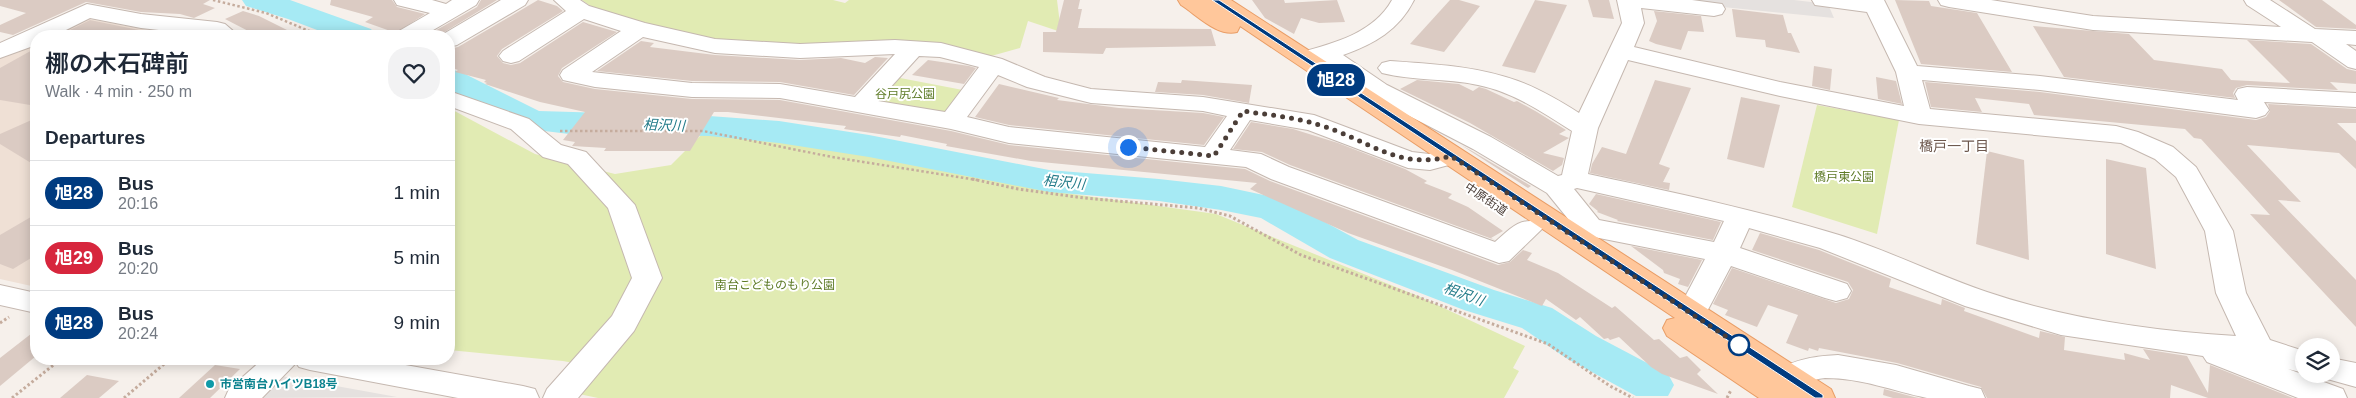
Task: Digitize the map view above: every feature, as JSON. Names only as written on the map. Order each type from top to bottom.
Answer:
[{"type":"main road","name":"中原街道","points":[[1189,0],[1441,159],[1582,231],[1786,388]]},
{"type":"main road","name":"中原街道","points":[[1216,0],[1313,55],[1529,228],[1786,388],[1819,398]]},
{"type":"street","points":[[406,0],[449,12]]},
{"type":"street","points":[[418,30],[468,0]]},
{"type":"street","points":[[455,36],[517,0]]},
{"type":"street","points":[[1313,55],[1355,42],[1378,30],[1395,15],[1404,0]]},
{"type":"street","points":[[1714,9],[1628,0],[1633,23],[1585,128],[1566,183],[1582,231],[1606,232],[1723,253],[1836,291]]},
{"type":"street","points":[[1823,0],[1874,3],[1908,72],[1919,116]]},
{"type":"street","points":[[1949,0],[2093,23],[2356,38]]},
{"type":"street","points":[[2256,0],[2356,62]]},
{"type":"street","points":[[35,30],[82,5],[141,21],[218,30]]},
{"type":"street","points":[[511,56],[573,5],[639,29],[715,46],[800,51],[914,47],[941,50],[994,64],[1036,82],[1091,96],[1203,104],[1314,123],[1394,156],[1441,159]]},
{"type":"street","points":[[639,29],[572,75],[595,80],[692,90],[780,91],[951,121],[1009,135],[1252,160],[1280,173],[1499,254],[1529,228]]},
{"type":"street","points":[[5,46],[30,33]]},
{"type":"street","points":[[861,105],[914,47]]},
{"type":"street","points":[[1621,51],[1802,94],[1919,116],[2116,134],[2129,137],[2164,153],[2187,173],[2219,231],[2230,293],[2258,348]]},
{"type":"street","points":[[1313,55],[1482,143],[1566,183],[1740,216],[1888,263],[1976,299],[2062,324],[2186,344],[2258,348],[2295,359]]},
{"type":"street","points":[[951,121],[994,64]]},
{"type":"street","points":[[1390,68],[1449,74],[1497,83],[1525,93],[1585,128]]},
{"type":"street","points":[[1908,72],[2040,83],[2256,110],[2247,94],[2356,100]]},
{"type":"street","points":[[455,100],[520,124],[552,151],[577,158],[620,205],[647,278],[644,287],[623,324],[559,398]]},
{"type":"street","points":[[1214,156],[1243,111]]},
{"type":"street","points":[[1691,314],[1740,216]]},
{"type":"street","points":[[0,294],[30,302]]},
{"type":"street","points":[[2186,344],[2230,358],[2331,398]]},
{"type":"street","points":[[241,398],[277,365]]},
{"type":"street","points":[[343,365],[523,398]]},
{"type":"street","points":[[1786,388],[1821,367],[1841,367],[1875,373],[1969,398]]},
{"type":"street","points":[[2340,371],[2356,375]]},
{"type":"path","points":[[213,0],[266,13],[307,30]]},
{"type":"path","points":[[520,124],[556,131],[703,131],[832,157],[1018,188],[1084,198],[1198,208],[1230,216],[1301,255],[1548,344],[1610,386],[1634,398]]},
{"type":"path","points":[[12,398],[53,365]]},
{"type":"path","points":[[124,398],[163,365]]},
{"type":"shaded area","points":[[1692,0],[1794,0],[1828,4],[1834,18],[1693,4]]},
{"type":"shaded area","points":[[89,19],[148,30],[66,30]]},
{"type":"shaded area","points":[[30,46],[30,286],[0,279],[0,58]]},
{"type":"shaded area","points":[[281,376],[397,397],[257,398]]},
{"type":"green space","points":[[582,0],[833,0],[845,3],[849,0],[1057,0],[1061,32],[1028,21],[1020,48],[984,58],[711,42],[596,10]]},
{"type":"green space","name":"谷戸尻公園","points":[[895,77],[968,91],[952,114],[870,104]]},
{"type":"green space","name":"橋戸東公園","points":[[1817,105],[1899,120],[1877,234],[1792,207]]},
{"type":"green space","name":"南台こどものもり公園","points":[[455,111],[535,154],[615,174],[671,165],[713,123],[932,157],[1065,193],[1216,214],[1418,296],[1525,346],[1513,368],[1519,371],[1504,398],[598,398],[579,394],[600,368],[563,361],[455,351]]},
{"type":"building","points":[[0,0],[210,0],[203,4],[215,8],[194,18],[180,14],[141,12],[86,2],[13,35],[0,32],[0,25],[26,13],[0,6]]},
{"type":"building","points":[[331,0],[392,0],[397,7],[425,14],[401,30],[388,30],[365,22],[373,17],[330,5]]},
{"type":"building","points":[[481,0],[497,0],[448,30],[437,30],[477,7]]},
{"type":"building","points":[[538,0],[557,6],[563,11],[502,49],[497,56],[503,63],[511,65],[520,63],[583,22],[617,32],[562,68],[558,76],[563,82],[595,89],[692,99],[780,100],[951,131],[1009,145],[1245,169],[1270,181],[1498,265],[1510,262],[1523,250],[1532,253],[1527,260],[1558,273],[1612,308],[1615,306],[1654,340],[1659,339],[1680,358],[1687,356],[1701,370],[1697,374],[1718,394],[1662,374],[1651,367],[1619,337],[1610,340],[1608,338],[1604,339],[1580,317],[1576,320],[1546,299],[1542,306],[1452,270],[1348,233],[1250,189],[1257,183],[1031,161],[946,146],[947,144],[901,135],[900,137],[844,129],[846,126],[728,112],[714,112],[690,151],[604,151],[606,148],[572,146],[575,142],[563,140],[585,112],[540,102],[485,84],[487,83],[484,82],[486,80],[455,72],[458,70],[455,69],[455,48]]},
{"type":"building","points":[[1064,0],[1080,0],[1078,9],[1082,9],[1078,28],[1211,29],[1216,46],[1106,48],[1103,54],[1043,52],[1043,32],[1056,32]]},
{"type":"building","points":[[1252,0],[1284,0],[1285,3],[1337,0],[1345,22],[1319,23],[1301,18],[1294,34],[1265,18]]},
{"type":"building","points":[[1450,0],[1459,0],[1480,6],[1444,52],[1410,44]]},
{"type":"building","points":[[1535,0],[1567,5],[1535,73],[1502,66]]},
{"type":"building","points":[[1588,0],[1609,0],[1614,19],[1593,17]]},
{"type":"building","points":[[1895,0],[1929,1],[1931,6],[1977,13],[2012,72],[1921,64]]},
{"type":"building","points":[[2279,0],[2322,0],[2356,25],[2356,29],[2316,27]]},
{"type":"building","points":[[1732,9],[1783,15],[1788,33],[1791,33],[1800,53],[1766,47],[1765,40],[1736,37]]},
{"type":"building","points":[[243,11],[259,16],[287,30],[246,30],[225,19]]},
{"type":"building","points":[[1654,11],[1701,16],[1704,32],[1688,31],[1681,50],[1656,44],[1649,41],[1657,21]]},
{"type":"building","points":[[90,20],[139,30],[70,30]]},
{"type":"building","points":[[2033,26],[2129,34],[2154,60],[2222,69],[2231,80],[2290,83],[2247,40],[2311,44],[2347,69],[2356,71],[2356,84],[2330,82],[2338,90],[2247,85],[2236,88],[2233,93],[2235,98],[2064,77]]},
{"type":"building","points":[[641,41],[654,43],[650,47],[715,55],[800,60],[841,58],[865,63],[875,57],[888,58],[854,95],[780,82],[692,81],[597,71]]},
{"type":"building","points":[[30,51],[30,105],[0,100],[0,68]]},
{"type":"building","points":[[928,60],[976,68],[964,84],[912,75]]},
{"type":"building","points":[[1814,66],[1832,69],[1830,90],[1812,86]]},
{"type":"building","points":[[1876,77],[1896,81],[1902,104],[1878,99]]},
{"type":"building","points":[[1182,80],[1252,85],[1249,103],[1203,95],[1155,92],[1158,82],[1181,83]]},
{"type":"building","points":[[1417,80],[1459,84],[1473,91],[1479,87],[1514,102],[1517,101],[1537,112],[1566,130],[1559,134],[1569,138],[1543,153],[1564,158],[1562,165],[1553,171],[1470,123],[1400,89]]},
{"type":"building","points":[[1655,80],[1691,88],[1659,164],[1670,168],[1663,182],[1670,183],[1669,190],[1590,173],[1592,164],[1602,147],[1626,154]]},
{"type":"building","points":[[1925,82],[2040,92],[2256,120],[2266,117],[2270,111],[2268,104],[2356,109],[2356,123],[2337,123],[2356,141],[2356,169],[2339,153],[2247,145],[2301,202],[2278,200],[2356,280],[2356,327],[2250,214],[2270,215],[2201,139],[2194,138],[2185,129],[2034,115],[2029,104],[1975,98],[1982,112],[1931,107]]},
{"type":"building","points":[[999,84],[1059,98],[1057,100],[1119,108],[1203,113],[1224,117],[1204,145],[1009,125],[975,117]]},
{"type":"building","points":[[1741,97],[1780,105],[1764,168],[1727,159]]},
{"type":"building","points":[[30,121],[30,162],[0,144],[0,134]]},
{"type":"building","points":[[1251,122],[1293,129],[1338,143],[1405,169],[1427,181],[1424,183],[1452,194],[1448,198],[1468,207],[1503,231],[1491,238],[1495,240],[1290,165],[1262,152],[1233,149]]},
{"type":"building","points":[[1461,145],[1472,151],[1531,186],[1528,188]]},
{"type":"building","points":[[1987,151],[2024,160],[2029,260],[1976,244]]},
{"type":"building","points":[[2106,159],[2146,168],[2156,269],[2106,254]]},
{"type":"building","points":[[1596,194],[1721,222],[1713,240],[1617,221],[1597,212],[1589,204]]},
{"type":"building","points":[[30,218],[30,259],[13,269],[0,264],[0,235]]},
{"type":"building","points":[[1760,233],[1819,250],[1891,279],[1889,287],[1941,305],[1942,299],[1965,308],[1964,311],[2039,338],[2040,331],[2065,337],[2064,350],[2125,360],[2124,353],[2150,360],[2143,349],[2187,356],[2208,393],[2210,365],[2293,398],[2208,398],[2171,385],[2170,398],[1987,398],[1981,387],[1897,363],[1819,348],[1818,351],[1809,348],[1808,351],[1786,343],[1798,315],[1768,305],[1757,327],[1725,315],[1728,310],[1713,304],[1732,268],[1836,303],[1849,299],[1853,290],[1848,282],[1752,250]]},
{"type":"building","points":[[1631,246],[1702,260],[1688,287],[1678,284],[1680,279],[1664,273],[1663,270]]},
{"type":"building","points":[[30,335],[30,361],[0,386],[0,358]]},
{"type":"building","name":"市営南台ハイツB18号","points":[[215,365],[240,369],[210,398],[179,398]]},
{"type":"building","points":[[87,375],[119,381],[99,398],[60,398]]},
{"type":"building","points":[[1884,389],[1919,398],[1893,398],[1883,395]]},
{"type":"waterway","name":"相沢川","points":[[257,0],[299,12],[345,30]]},
{"type":"waterway","name":"相沢川","points":[[455,82],[532,121],[569,124],[709,126],[779,132],[869,146],[1049,181],[1159,190],[1221,198],[1273,209],[1344,249],[1479,300],[1537,318],[1581,347],[1652,385]]},
{"type":"bus line","name":"旭28","points":[[1216,0],[1819,398]]},
{"type":"place","name":"市営南台ハイツB18号","points":[[210,384]]},
{"type":"district","name":"橋戸一丁目","points":[[1954,146]]},
{"type":"route","points":[[1128,147],[1214,156],[1243,111],[1322,125],[1394,156],[1408,160],[1430,162],[1451,156],[1739,345]]}]
